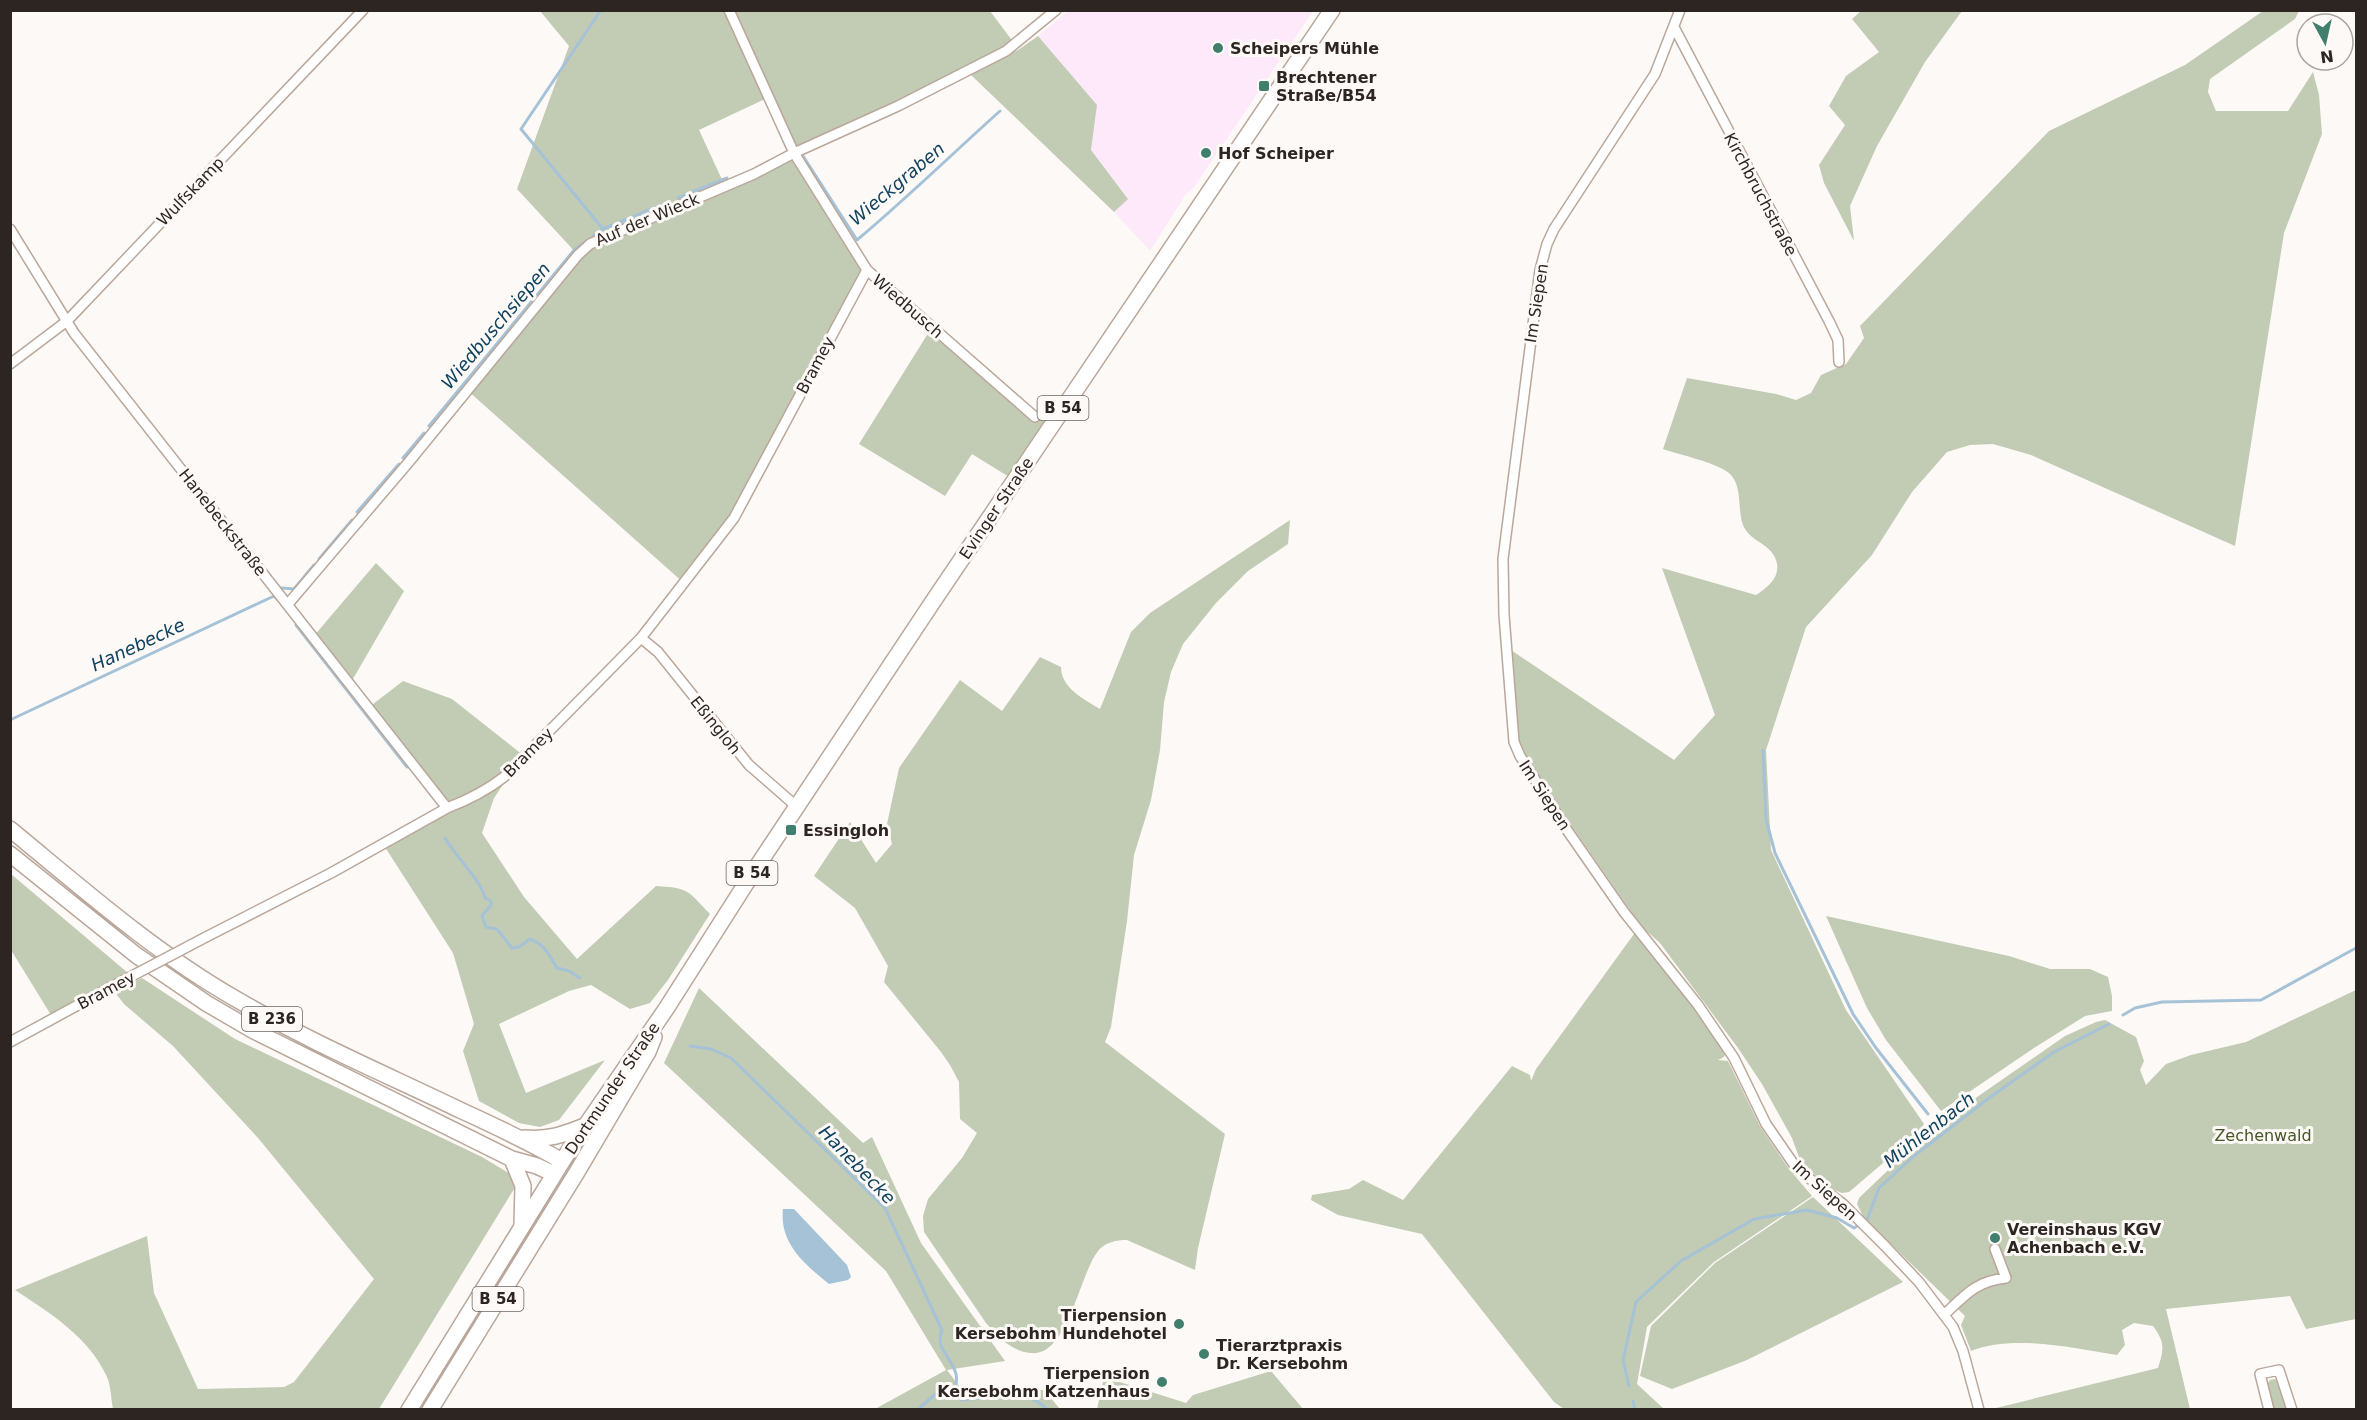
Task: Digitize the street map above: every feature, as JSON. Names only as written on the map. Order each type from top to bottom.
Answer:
[{"type":"main road","name":"Evinger Straße","points":[[666,1009],[796,806],[1332,10]]},
{"type":"main road","name":"B 236","points":[[10,829],[134,930],[235,999],[324,1046],[520,1138],[565,1174]]},
{"type":"main road","name":"B 236","points":[[10,854],[136,956],[206,1003],[254,1031],[512,1160],[565,1174]]},
{"type":"main road","name":"Dortmunder Straße","points":[[410,1410],[522,1225],[565,1174],[585,1126],[666,1009]]},
{"type":"main road","name":"Dortmunder Straße","points":[[430,1410],[565,1174],[648,1052],[666,1009]]},
{"type":"main road","points":[[520,1138],[544,1140],[585,1126]]},
{"type":"main road","points":[[512,1160],[523,1186],[522,1225]]},
{"type":"street","name":"Wulfskamp","points":[[10,364],[67,321],[363,10]]},
{"type":"street","name":"Wiedbusch","points":[[729,10],[794,153],[867,270],[1035,417]]},
{"type":"street","name":"Auf der Wieck","points":[[288,604],[408,463],[578,255],[590,244],[754,174],[794,153],[898,106],[1006,51],[1056,10]]},
{"type":"street","name":"Im Siepen","points":[[1680,10],[1655,74],[1550,236],[1540,270],[1503,559],[1504,615],[1514,742],[1520,756],[1561,820],[1619,905],[1698,1005],[1734,1058],[1766,1124],[1797,1169],[1844,1204],[1868,1228],[1919,1282],[1953,1327],[1963,1351],[1979,1410]]},
{"type":"street","name":"Kirchbruchstraße","points":[[1674,27],[1829,321],[1838,340],[1839,362]]},
{"type":"street","name":"Hanebeckstraße","points":[[10,229],[67,321],[447,808]]},
{"type":"street","name":"Bramey","points":[[10,1041],[331,873],[447,808],[467,801],[504,777],[641,638],[734,518],[867,270]]},
{"type":"street","name":"Eßingloh","points":[[641,638],[658,652],[749,765],[796,806]]},
{"type":"street","points":[[1944,1315],[1976,1286],[1990,1279],[2006,1278],[1995,1249]]},
{"type":"street","points":[[2269,1410],[2260,1374],[2279,1370],[2292,1410]]},
{"type":"shaded area","points":[[1068,11],[1313,11],[1192,190],[1186,194],[1150,251],[1114,212],[1128,198],[1091,150],[1097,105],[1038,36]]},
{"type":"green space","points":[[540,11],[728,11],[767,98],[699,130],[725,186],[794,152],[729,11],[990,11],[1014,43],[794,153],[867,270],[734,518],[685,584],[467,390],[578,255],[517,189],[569,46]]},
{"type":"green space","points":[[1861,11],[1962,11],[1925,62],[1877,146],[1850,206],[1854,241],[1824,183],[1819,165],[1845,125],[1829,106],[1846,76],[1879,52],[1852,19]]},
{"type":"green space","points":[[2263,11],[2299,11],[2295,12],[2295,19],[2210,79],[2208,92],[2216,111],[2288,111],[2313,72],[2319,95],[2322,134],[2284,233],[2235,546],[2031,455],[1993,444],[1970,445],[1947,452],[1912,492],[1872,555],[1806,627],[1766,750],[1771,850],[1846,1010],[1924,1124],[1916,1135],[1849,1192],[1842,1193],[1832,1189],[1818,1178],[1800,1160],[1792,1138],[1762,1084],[1738,1048],[1660,943],[1641,926],[1523,756],[1516,736],[1508,648],[1674,760],[1715,715],[1662,568],[1756,595],[1771,583],[1777,573],[1773,554],[1749,534],[1743,525],[1738,491],[1729,473],[1706,462],[1663,449],[1687,378],[1776,394],[1796,400],[1811,393],[1821,375],[1846,364],[1864,338],[1860,326],[2049,131],[2185,65]]},
{"type":"green space","points":[[1038,36],[1097,105],[1091,150],[1128,199],[1114,212],[971,75],[1018,50]]},
{"type":"green space","points":[[932,327],[1049,426],[1014,480],[972,454],[945,496],[859,444]]},
{"type":"green space","points":[[1290,520],[1288,544],[1248,571],[1216,603],[1183,644],[1171,672],[1164,702],[1160,750],[1151,800],[1134,855],[1127,921],[1111,1027],[1105,1042],[1225,1134],[1198,1248],[1195,1270],[1127,1240],[1108,1244],[1098,1251],[1091,1262],[1071,1312],[1054,1342],[1044,1351],[1024,1352],[1006,1342],[986,1323],[924,1232],[923,1216],[928,1199],[962,1158],[977,1133],[960,1119],[959,1082],[941,1052],[884,982],[888,966],[855,908],[814,876],[850,822],[876,863],[892,844],[887,824],[899,768],[960,680],[1002,711],[1040,657],[1061,667],[1069,687],[1100,709],[1131,632],[1150,613]]},
{"type":"green space","points":[[376,563],[404,591],[350,684],[313,637]]},
{"type":"green space","points":[[403,681],[452,699],[523,755],[494,798],[482,833],[524,897],[577,959],[656,886],[682,889],[710,914],[668,980],[650,1003],[630,1009],[591,985],[569,991],[499,1024],[526,1093],[605,1060],[559,1120],[540,1127],[519,1123],[479,1101],[463,1051],[474,1024],[453,953],[383,844],[446,808],[368,708]]},
{"type":"green space","points":[[11,874],[128,973],[51,1015],[11,950]]},
{"type":"green space","points":[[1826,916],[2009,956],[2050,969],[2090,969],[2108,977],[2112,1011],[2085,1016],[1941,1111],[1886,1040],[1867,1008]]},
{"type":"green space","points":[[1634,934],[1639,936],[1699,1011],[1726,1052],[1724,1057],[1718,1060],[1728,1061],[1761,1128],[1789,1169],[1812,1196],[1714,1262],[1647,1327],[1637,1384],[1665,1410],[1564,1409],[1554,1402],[1422,1234],[1338,1215],[1311,1200],[1312,1195],[1349,1189],[1363,1180],[1403,1200],[1512,1066],[1530,1075],[1531,1081],[1536,1069]]},
{"type":"green space","points":[[142,978],[235,1039],[482,1157],[512,1175],[514,1189],[379,1409],[113,1409],[107,1377],[90,1350],[67,1327],[15,1290],[147,1236],[154,1293],[198,1389],[284,1387],[294,1382],[374,1279],[258,1138],[173,1046],[124,1004],[114,991]]},
{"type":"green space","points":[[699,988],[863,1143],[872,1137],[921,1243],[1005,1361],[947,1370],[966,1395],[984,1392],[1044,1390],[1060,1409],[875,1409],[946,1370],[886,1271],[664,1063]]},
{"type":"green space","name":"Zechenwald","points":[[2356,990],[2356,1319],[2306,1329],[2290,1296],[2166,1309],[2190,1409],[1992,1409],[2158,1368],[2162,1351],[2160,1337],[2153,1326],[2134,1323],[2122,1330],[2125,1345],[2117,1355],[2063,1346],[2024,1343],[2005,1343],[1971,1351],[1961,1325],[1965,1316],[1864,1218],[1857,1204],[1859,1198],[1931,1129],[2065,1036],[2096,1022],[2105,1020],[2136,1037],[2144,1061],[2140,1070],[2146,1085],[2166,1064],[2191,1055],[2246,1042]]},
{"type":"green space","points":[[1813,1197],[1903,1282],[1747,1360],[1672,1389],[1640,1376],[1651,1326],[1715,1263]]},
{"type":"green space","points":[[1271,1371],[1303,1409],[1097,1409],[1104,1377],[1186,1403],[1193,1395]]},
{"type":"green space","points":[[2275,1379],[2288,1409],[2273,1409],[2267,1384],[2270,1380]]},
{"type":"water","points":[[783,1209],[794,1209],[847,1265],[851,1277],[848,1280],[829,1284],[802,1260],[795,1252],[785,1232]]},
{"type":"waterway","name":"Wiedbuschsiepen","points":[[601,10],[521,129],[603,229]]},
{"type":"waterway","name":"Wieckgraben","points":[[803,156],[857,240],[1000,111]]},
{"type":"waterway","name":"Wieckgraben","points":[[678,198],[727,178]]},
{"type":"waterway","name":"Wieckgraben","points":[[592,237],[603,229],[669,202]]},
{"type":"waterway","name":"Wiedbuschsiepen","points":[[429,426],[575,249],[584,243]]},
{"type":"waterway","name":"Wiedbuschsiepen","points":[[403,458],[424,433]]},
{"type":"waterway","name":"Wiedbuschsiepen","points":[[357,512],[399,464]]},
{"type":"waterway","name":"Wiedbuschsiepen","points":[[319,559],[352,520]]},
{"type":"waterway","name":"Wiedbuschsiepen","points":[[282,588],[294,589],[314,565]]},
{"type":"waterway","name":"Hanebecke","points":[[10,720],[274,596],[277,599]]},
{"type":"waterway","name":"Hanebecke","points":[[296,625],[407,767]]},
{"type":"waterway","points":[[1763,750],[1766,819],[1775,853],[1853,1014],[1876,1048],[1928,1114]]},
{"type":"waterway","name":"Hanebecke","points":[[445,838],[483,891],[485,898],[491,901],[491,905],[482,916],[486,927],[497,929],[512,948],[519,947],[530,939],[535,941],[546,951],[557,968],[569,971],[580,978]]},
{"type":"waterway","name":"Mühlenbach","points":[[2123,1015],[2135,1008],[2162,1002],[2261,1000],[2356,948]]},
{"type":"waterway","name":"Mühlenbach","points":[[1629,1386],[1623,1360],[1636,1302],[1681,1261],[1754,1219],[1807,1210],[1837,1218],[1854,1228],[1867,1220],[1879,1188],[1914,1156],[1989,1098],[2054,1052],[2109,1024]]},
{"type":"waterway","name":"Hanebecke","points":[[690,1046],[711,1049],[731,1058],[885,1208],[942,1330],[940,1342],[954,1368],[958,1396],[962,1400],[1018,1395],[1039,1402],[1048,1410]]},
{"type":"waterway","points":[[917,1410],[947,1384],[954,1387]]},
{"type":"waterway","name":"Mühlenbach","points":[[1633,1401],[1635,1410]]},
{"type":"place","name":"Scheipers Mühle","points":[[1218,48]]},
{"type":"place","name":"Brechtener Straße/B54","points":[[1264,86]]},
{"type":"place","name":"Hof Scheiper","points":[[1206,153]]},
{"type":"place","name":"Essingloh","points":[[791,830]]},
{"type":"place","name":"Vereinshaus KGV Achenbach e.V.","points":[[1995,1238]]},
{"type":"place","name":"Tierpension Kersebohm Hundehotel","points":[[1179,1324]]},
{"type":"place","name":"Tierarztpraxis Dr. Kersebohm","points":[[1204,1354]]},
{"type":"place","name":"Tierpension Kersebohm Katzenhaus","points":[[1162,1382]]}]
